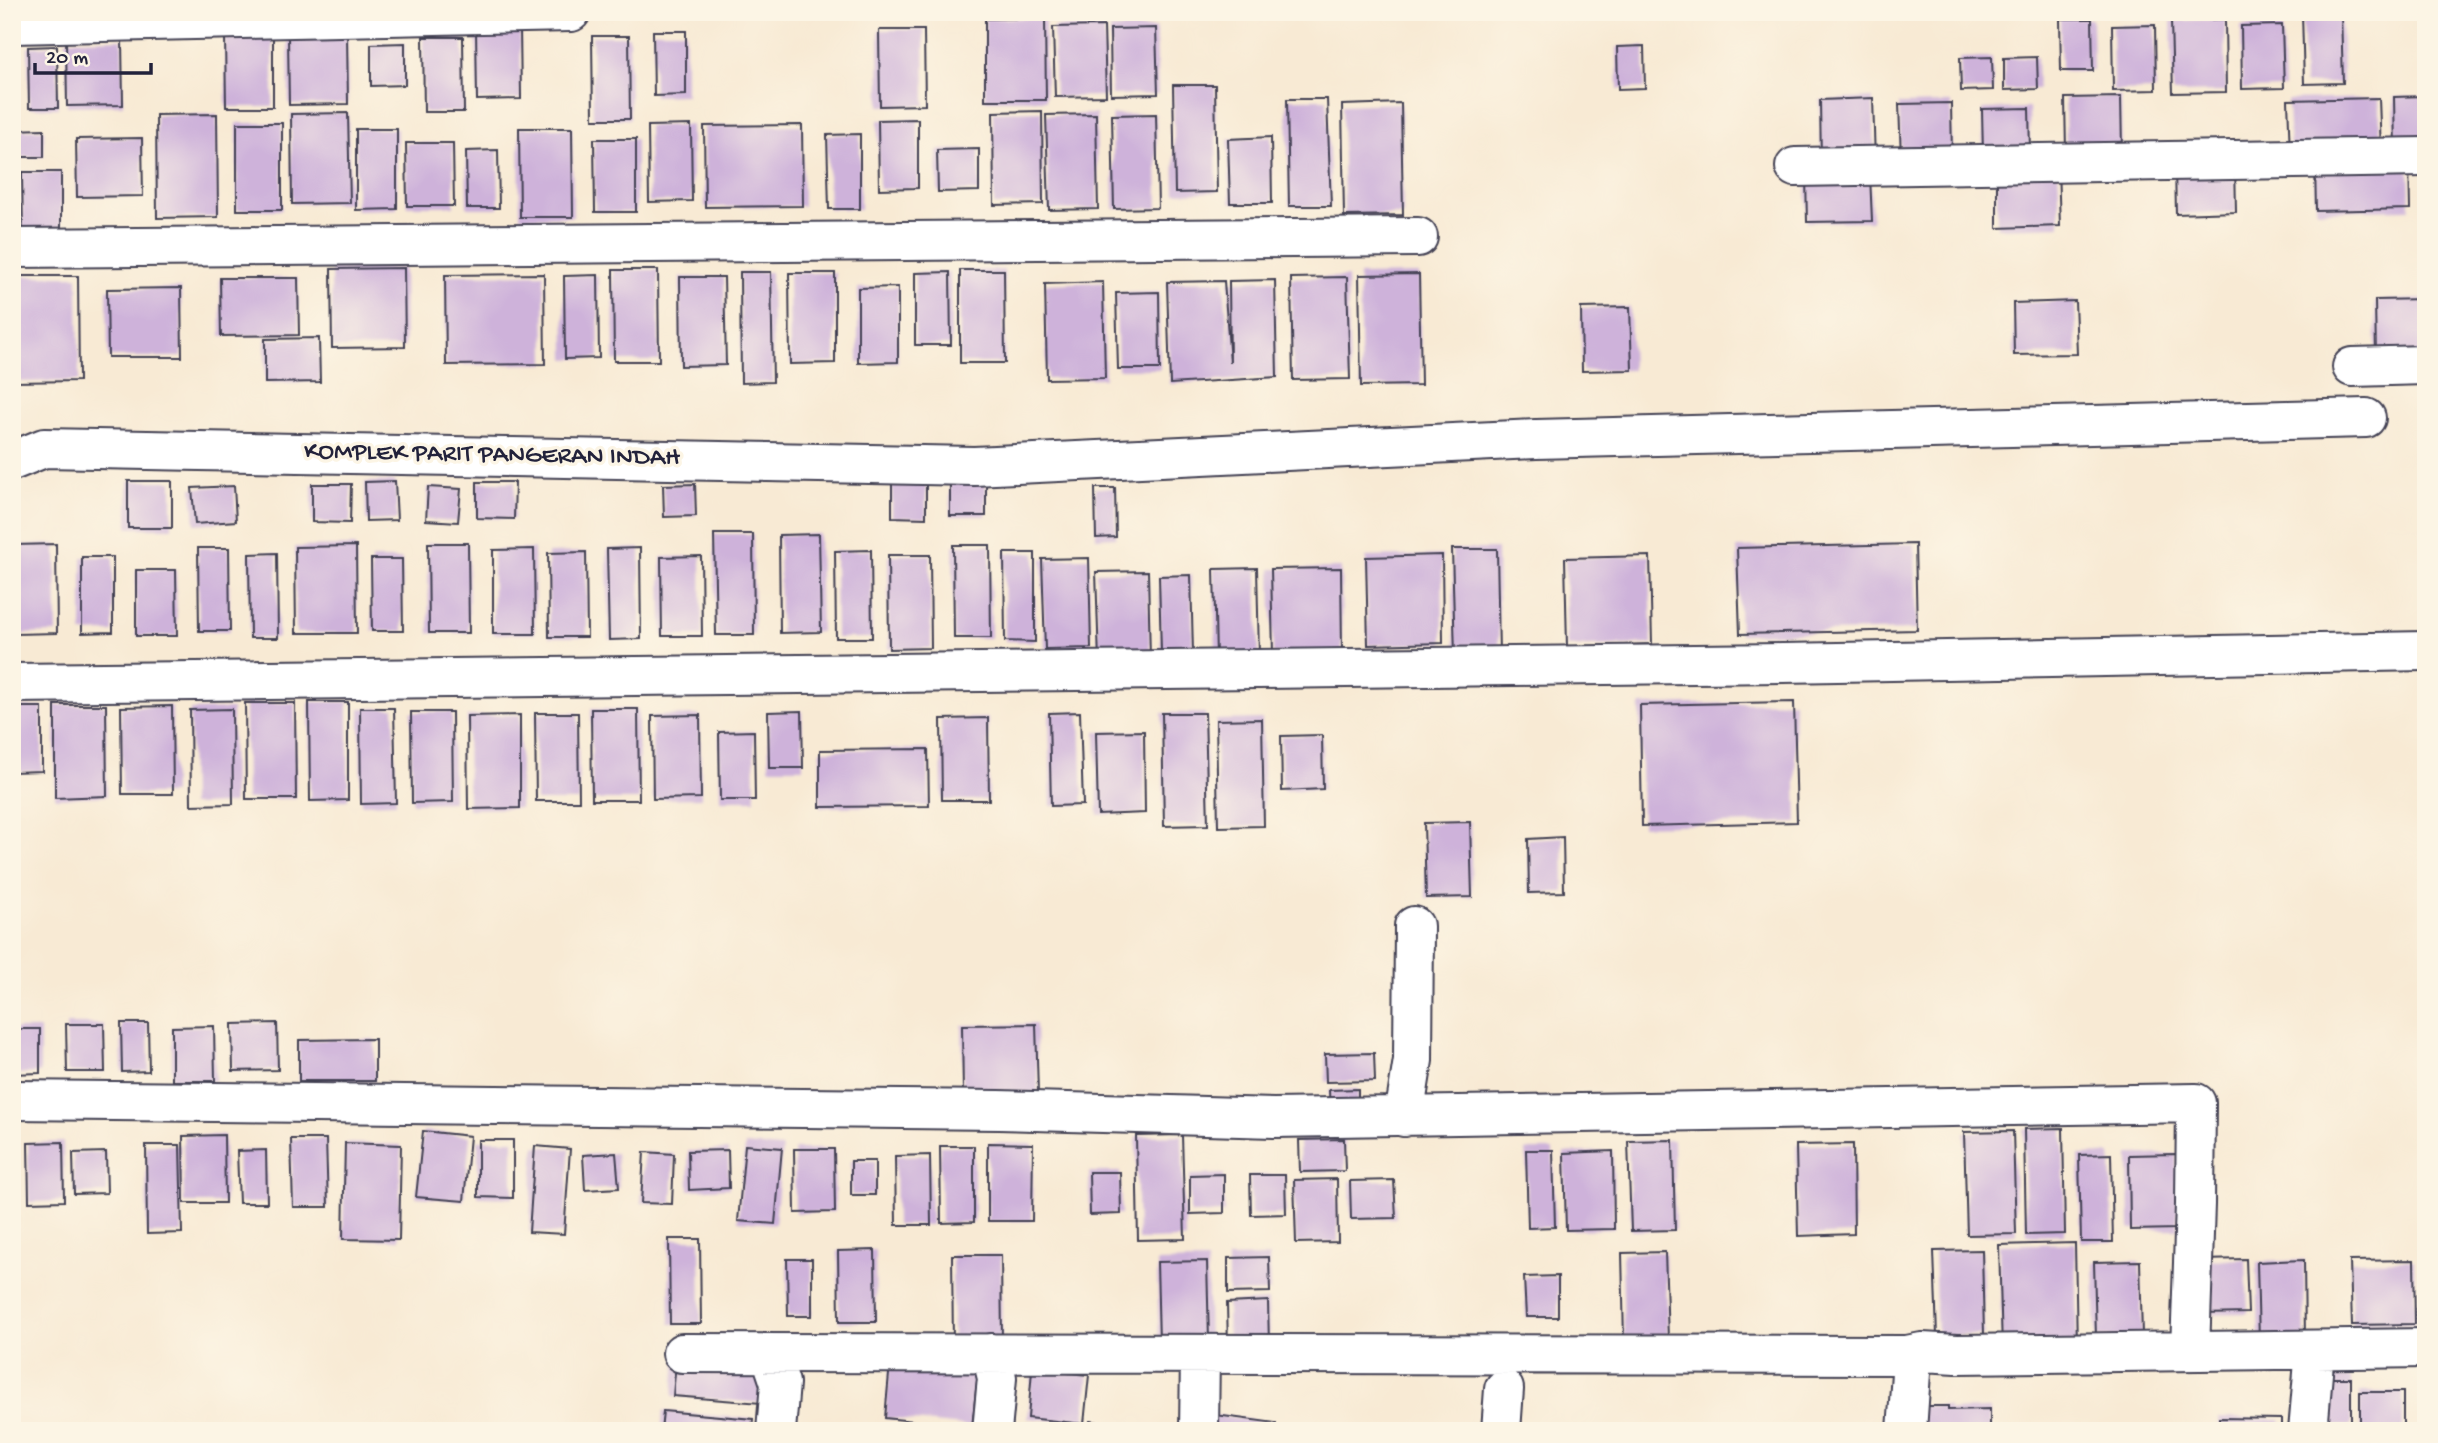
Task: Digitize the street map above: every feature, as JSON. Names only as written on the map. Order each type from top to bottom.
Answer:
[{"type":"street","points":[[12,24],[571,12]]},
{"type":"street","points":[[1795,167],[2426,157]]},
{"type":"street","points":[[12,248],[1418,237]]},
{"type":"street","points":[[2352,367],[2426,365]]},
{"type":"street","name":"KOMPLEK PARIT PANGERAN INDAH","points":[[12,461],[44,448],[974,466],[1536,439],[2366,418]]},
{"type":"street","points":[[12,683],[1797,663],[2426,651]]},
{"type":"street","points":[[1404,1117],[1413,1060],[1414,926]]},
{"type":"street","points":[[12,1100],[999,1110],[1274,1118],[2196,1103],[2190,1351]]},
{"type":"street","points":[[682,1353],[1907,1355],[1922,1352],[1957,1354],[2426,1348]]},
{"type":"street","points":[[2308,1431],[2315,1350]]},
{"type":"street","points":[[770,1353],[780,1383],[776,1431]]},
{"type":"street","points":[[991,1353],[997,1378],[992,1431]]},
{"type":"street","points":[[1199,1431],[1200,1354]]},
{"type":"street","points":[[1907,1355],[1912,1358],[1907,1431]]},
{"type":"street","points":[[1501,1431],[1504,1389]]},
{"type":"building","points":[[2341,12],[2343,83],[2304,84],[2302,13]]},
{"type":"building","points":[[1045,18],[1046,100],[985,100],[985,19]]},
{"type":"building","points":[[2060,19],[2092,19],[2093,71],[2061,71]]},
{"type":"building","points":[[2225,19],[2226,92],[2173,93],[2171,21]]},
{"type":"building","points":[[2155,25],[2156,90],[2113,91],[2112,26]]},
{"type":"building","points":[[2282,25],[2284,88],[2242,89],[2241,26]]},
{"type":"building","points":[[520,26],[521,99],[477,100],[476,27]]},
{"type":"building","points":[[1104,26],[1106,96],[1055,97],[1053,27]]},
{"type":"building","points":[[1156,28],[1158,94],[1111,95],[1110,29]]},
{"type":"building","points":[[879,30],[924,30],[925,105],[880,106]]},
{"type":"building","points":[[653,31],[686,31],[686,95],[654,96]]},
{"type":"building","points":[[273,34],[273,107],[226,107],[225,35]]},
{"type":"building","points":[[347,34],[348,104],[289,105],[288,35]]},
{"type":"building","points":[[592,36],[629,36],[630,119],[593,119]]},
{"type":"building","points":[[423,37],[463,37],[464,112],[424,112]]},
{"type":"building","points":[[122,39],[123,105],[67,106],[66,40]]},
{"type":"building","points":[[405,43],[405,85],[371,86],[371,44]]},
{"type":"building","points":[[57,46],[58,108],[29,108],[28,47]]},
{"type":"building","points":[[1644,46],[1645,88],[1618,89],[1617,47]]},
{"type":"building","points":[[1992,57],[1993,90],[1961,91],[1960,58]]},
{"type":"building","points":[[2037,57],[2038,89],[2004,90],[2004,58]]},
{"type":"building","points":[[1173,85],[1215,85],[1217,192],[1175,193]]},
{"type":"building","points":[[2425,96],[2426,149],[2395,150],[2394,97]]},
{"type":"building","points":[[2121,97],[2122,151],[2066,152],[2065,98]]},
{"type":"building","points":[[1873,98],[1875,161],[1821,162],[1820,100]]},
{"type":"building","points":[[2379,98],[2381,152],[2290,154],[2288,100]]},
{"type":"building","points":[[1287,99],[1327,99],[1331,206],[1289,206]]},
{"type":"building","points":[[1401,103],[1403,215],[1344,216],[1342,105]]},
{"type":"building","points":[[1951,103],[1952,157],[1901,158],[1899,104]]},
{"type":"building","points":[[2029,108],[2030,153],[1983,154],[1982,109]]},
{"type":"building","points":[[1042,111],[1043,204],[994,205],[993,112]]},
{"type":"building","points":[[348,113],[350,203],[292,204],[291,114]]},
{"type":"building","points":[[217,114],[218,217],[157,218],[156,115]]},
{"type":"building","points":[[1096,114],[1098,209],[1049,210],[1046,115]]},
{"type":"building","points":[[1156,114],[1158,208],[1114,209],[1112,115]]},
{"type":"building","points":[[918,119],[918,188],[879,189],[878,120]]},
{"type":"building","points":[[237,123],[282,123],[282,210],[237,210]]},
{"type":"building","points":[[691,125],[692,201],[649,202],[648,126]]},
{"type":"building","points":[[802,125],[803,206],[705,207],[704,126]]},
{"type":"building","points":[[519,128],[572,128],[573,217],[520,217]]},
{"type":"building","points":[[44,129],[44,157],[12,157],[12,130]]},
{"type":"building","points":[[356,129],[397,129],[397,209],[356,210]]},
{"type":"building","points":[[860,134],[860,209],[829,209],[827,135]]},
{"type":"building","points":[[1271,137],[1272,203],[1230,203],[1228,139]]},
{"type":"building","points":[[142,138],[143,196],[77,197],[76,139]]},
{"type":"building","points":[[594,139],[636,139],[636,212],[595,212]]},
{"type":"building","points":[[406,143],[453,143],[454,206],[407,206]]},
{"type":"building","points":[[979,149],[979,191],[938,192],[937,150]]},
{"type":"building","points":[[498,150],[499,208],[467,208],[466,151]]},
{"type":"building","points":[[2409,160],[2410,209],[2316,211],[2315,162]]},
{"type":"building","points":[[2235,163],[2236,212],[2176,214],[2175,165]]},
{"type":"building","points":[[2058,167],[2060,226],[1997,228],[1997,168]]},
{"type":"building","points":[[22,172],[61,172],[61,230],[23,231]]},
{"type":"building","points":[[1870,175],[1872,221],[1807,222],[1806,176]]},
{"type":"building","points":[[404,268],[405,347],[332,348],[331,269]]},
{"type":"building","points":[[613,270],[658,270],[659,361],[614,361]]},
{"type":"building","points":[[960,270],[1004,270],[1005,363],[960,363]]},
{"type":"building","points":[[740,272],[771,272],[773,382],[741,383]]},
{"type":"building","points":[[950,272],[951,345],[915,345],[915,273]]},
{"type":"building","points":[[789,273],[835,273],[835,363],[790,364]]},
{"type":"building","points":[[544,274],[545,364],[446,365],[445,275]]},
{"type":"building","points":[[1419,274],[1421,385],[1361,386],[1359,275]]},
{"type":"building","points":[[598,275],[599,358],[565,359],[564,276]]},
{"type":"building","points":[[12,276],[78,276],[79,381],[12,382]]},
{"type":"building","points":[[680,277],[724,277],[726,365],[681,366]]},
{"type":"building","points":[[1347,277],[1350,379],[1293,380],[1291,278]]},
{"type":"building","points":[[220,278],[298,278],[299,335],[221,336]]},
{"type":"building","points":[[1275,280],[1277,377],[1170,384],[1167,282],[1224,281],[1230,363],[1229,281]]},
{"type":"building","points":[[1103,282],[1105,378],[1047,379],[1045,284]]},
{"type":"building","points":[[898,287],[898,362],[858,363],[858,288]]},
{"type":"building","points":[[181,288],[182,357],[108,357],[107,289]]},
{"type":"building","points":[[1159,292],[1160,369],[1118,369],[1116,293]]},
{"type":"building","points":[[2426,299],[2426,354],[2376,355],[2375,300]]},
{"type":"building","points":[[2075,301],[2077,354],[2014,355],[2013,303]]},
{"type":"building","points":[[1630,307],[1632,370],[1582,371],[1581,308]]},
{"type":"building","points":[[319,338],[320,382],[265,383],[265,339]]},
{"type":"building","points":[[2421,377],[2426,377],[2426,437],[2422,437]]},
{"type":"building","points":[[950,479],[986,479],[986,516],[950,516]]},
{"type":"building","points":[[128,481],[172,481],[172,528],[128,528]]},
{"type":"building","points":[[395,481],[397,520],[366,521],[365,482]]},
{"type":"building","points":[[477,482],[515,482],[514,519],[477,518]]},
{"type":"building","points":[[892,483],[926,483],[926,518],[892,517]]},
{"type":"building","points":[[312,484],[351,484],[350,523],[312,522]]},
{"type":"building","points":[[695,484],[696,516],[664,517],[663,485]]},
{"type":"building","points":[[234,486],[236,521],[195,524],[192,488]]},
{"type":"building","points":[[428,487],[461,489],[458,522],[426,520]]},
{"type":"building","points":[[1095,488],[1115,488],[1116,537],[1096,538]]},
{"type":"building","points":[[714,534],[753,534],[754,635],[716,635]]},
{"type":"building","points":[[819,534],[821,632],[780,633],[779,535]]},
{"type":"building","points":[[428,543],[468,543],[469,633],[429,633]]},
{"type":"building","points":[[56,544],[57,633],[15,634],[14,545]]},
{"type":"building","points":[[1915,544],[1917,630],[1740,634],[1737,548]]},
{"type":"building","points":[[953,545],[990,545],[991,638],[954,638]]},
{"type":"building","points":[[356,546],[357,633],[296,633],[295,547]]},
{"type":"building","points":[[198,548],[229,548],[230,631],[199,631]]},
{"type":"building","points":[[640,548],[641,639],[609,640],[607,549]]},
{"type":"building","points":[[534,549],[535,634],[493,634],[493,550]]},
{"type":"building","points":[[1452,549],[1497,549],[1499,654],[1455,655]]},
{"type":"building","points":[[871,550],[872,638],[836,638],[835,551]]},
{"type":"building","points":[[586,552],[587,637],[549,637],[548,553]]},
{"type":"building","points":[[277,553],[278,638],[250,638],[249,554]]},
{"type":"building","points":[[1004,553],[1035,553],[1035,642],[1005,641]]},
{"type":"building","points":[[888,555],[930,555],[931,648],[889,649]]},
{"type":"building","points":[[1442,555],[1443,643],[1368,645],[1366,557]]},
{"type":"building","points":[[701,556],[702,636],[662,636],[661,557]]},
{"type":"building","points":[[1650,556],[1652,644],[1567,647],[1565,558]]},
{"type":"building","points":[[82,557],[113,557],[113,632],[82,633]]},
{"type":"building","points":[[1089,558],[1091,648],[1045,649],[1042,559]]},
{"type":"building","points":[[371,559],[402,559],[403,631],[372,631]]},
{"type":"building","points":[[1257,568],[1259,656],[1216,657],[1214,569]]},
{"type":"building","points":[[1341,568],[1342,653],[1273,654],[1271,569]]},
{"type":"building","points":[[136,570],[176,570],[177,636],[136,636]]},
{"type":"building","points":[[1148,571],[1150,659],[1099,661],[1096,572]]},
{"type":"building","points":[[1191,575],[1193,652],[1161,652],[1159,576]]},
{"type":"building","points":[[309,702],[348,702],[348,800],[310,801]]},
{"type":"building","points":[[1794,702],[1797,822],[1642,826],[1640,705]]},
{"type":"building","points":[[245,703],[295,703],[296,799],[246,799]]},
{"type":"building","points":[[55,705],[106,705],[107,796],[55,798]]},
{"type":"building","points":[[172,706],[173,794],[122,794],[121,707]]},
{"type":"building","points":[[12,707],[42,707],[42,771],[12,772]]},
{"type":"building","points":[[360,708],[394,708],[396,803],[361,804]]},
{"type":"building","points":[[232,709],[233,804],[191,805],[190,710]]},
{"type":"building","points":[[591,709],[638,709],[639,800],[592,800]]},
{"type":"building","points":[[802,711],[803,768],[769,768],[768,712]]},
{"type":"building","points":[[411,712],[452,712],[453,802],[412,803]]},
{"type":"building","points":[[1080,712],[1083,805],[1051,806],[1049,713]]},
{"type":"building","points":[[535,713],[578,713],[579,801],[536,801]]},
{"type":"building","points":[[1162,713],[1205,713],[1208,825],[1164,826]]},
{"type":"building","points":[[520,715],[520,808],[468,809],[467,716]]},
{"type":"building","points":[[700,715],[701,798],[653,799],[652,716]]},
{"type":"building","points":[[988,718],[989,800],[942,800],[941,719]]},
{"type":"building","points":[[1262,719],[1264,826],[1218,827],[1216,720]]},
{"type":"building","points":[[754,731],[755,800],[720,800],[719,732]]},
{"type":"building","points":[[1144,731],[1145,813],[1098,815],[1096,732]]},
{"type":"building","points":[[1322,735],[1323,789],[1282,791],[1281,736]]},
{"type":"building","points":[[928,749],[929,806],[820,807],[820,750]]},
{"type":"building","points":[[1470,822],[1472,897],[1426,898],[1424,823]]},
{"type":"building","points":[[1563,837],[1564,892],[1529,893],[1528,839]]},
{"type":"building","points":[[121,1023],[148,1023],[149,1071],[122,1072]]},
{"type":"building","points":[[277,1023],[278,1070],[233,1071],[232,1024]]},
{"type":"building","points":[[66,1024],[104,1024],[105,1072],[67,1072]]},
{"type":"building","points":[[1036,1024],[1038,1093],[963,1094],[962,1025]]},
{"type":"building","points":[[214,1026],[215,1081],[172,1081],[172,1027]]},
{"type":"building","points":[[12,1029],[40,1029],[40,1073],[12,1074]]},
{"type":"building","points":[[375,1039],[375,1081],[299,1081],[299,1040]]},
{"type":"building","points":[[1374,1053],[1375,1081],[1326,1082],[1325,1054]]},
{"type":"building","points":[[1358,1089],[1358,1112],[1330,1112],[1329,1090]]},
{"type":"building","points":[[2063,1128],[2065,1234],[2026,1235],[2024,1129]]},
{"type":"building","points":[[423,1131],[470,1136],[464,1201],[416,1197]]},
{"type":"building","points":[[2013,1131],[2016,1234],[1967,1235],[1964,1132]]},
{"type":"building","points":[[224,1135],[225,1203],[184,1203],[183,1136]]},
{"type":"building","points":[[1182,1135],[1185,1239],[1138,1240],[1136,1136]]},
{"type":"building","points":[[291,1139],[326,1139],[328,1207],[293,1207]]},
{"type":"building","points":[[1344,1139],[1345,1171],[1300,1172],[1299,1140]]},
{"type":"building","points":[[478,1140],[513,1140],[513,1198],[478,1197]]},
{"type":"building","points":[[1673,1140],[1675,1230],[1631,1231],[1628,1141]]},
{"type":"building","points":[[63,1142],[64,1201],[29,1202],[28,1143]]},
{"type":"building","points":[[345,1143],[401,1145],[399,1240],[343,1239]]},
{"type":"building","points":[[988,1143],[1033,1144],[1032,1221],[988,1221]]},
{"type":"building","points":[[1853,1144],[1854,1234],[1798,1236],[1796,1145]]},
{"type":"building","points":[[146,1145],[180,1145],[182,1233],[147,1234]]},
{"type":"building","points":[[745,1145],[782,1148],[775,1224],[738,1221]]},
{"type":"building","points":[[535,1146],[570,1149],[564,1234],[529,1232]]},
{"type":"building","points":[[940,1146],[974,1146],[974,1222],[941,1223]]},
{"type":"building","points":[[794,1149],[834,1149],[835,1212],[795,1213]]},
{"type":"building","points":[[266,1150],[267,1203],[239,1203],[237,1151]]},
{"type":"building","points":[[728,1150],[729,1188],[689,1190],[688,1151]]},
{"type":"building","points":[[1526,1150],[1553,1150],[1555,1227],[1528,1228]]},
{"type":"building","points":[[1613,1151],[1614,1229],[1566,1230],[1564,1153]]},
{"type":"building","points":[[106,1152],[107,1193],[74,1194],[73,1153]]},
{"type":"building","points":[[644,1152],[674,1154],[672,1204],[641,1203]]},
{"type":"building","points":[[616,1153],[619,1188],[585,1190],[583,1155]]},
{"type":"building","points":[[2111,1154],[2113,1242],[2081,1242],[2079,1155]]},
{"type":"building","points":[[2176,1154],[2178,1229],[2130,1230],[2129,1155]]},
{"type":"building","points":[[930,1155],[931,1225],[896,1225],[895,1156]]},
{"type":"building","points":[[851,1161],[875,1161],[875,1195],[851,1195]]},
{"type":"building","points":[[1089,1172],[1120,1172],[1121,1214],[1090,1215]]},
{"type":"building","points":[[1224,1174],[1224,1213],[1190,1214],[1190,1175]]},
{"type":"building","points":[[1250,1175],[1285,1175],[1286,1214],[1251,1215]]},
{"type":"building","points":[[1337,1179],[1338,1242],[1296,1243],[1294,1180]]},
{"type":"building","points":[[1394,1180],[1396,1218],[1351,1219],[1350,1181]]},
{"type":"building","points":[[669,1239],[700,1239],[701,1324],[670,1324]]},
{"type":"building","points":[[2075,1243],[2077,1347],[2002,1348],[1999,1245]]},
{"type":"building","points":[[875,1250],[876,1322],[839,1322],[838,1251]]},
{"type":"building","points":[[1982,1250],[1984,1335],[1937,1336],[1934,1251]]},
{"type":"building","points":[[1665,1252],[1668,1339],[1624,1341],[1622,1253]]},
{"type":"building","points":[[952,1255],[1001,1255],[1002,1342],[953,1343]]},
{"type":"building","points":[[1269,1257],[1270,1292],[1228,1293],[1228,1258]]},
{"type":"building","points":[[787,1259],[812,1259],[812,1316],[788,1316]]},
{"type":"building","points":[[2246,1259],[2248,1313],[2202,1314],[2201,1260]]},
{"type":"building","points":[[2304,1260],[2305,1340],[2259,1341],[2257,1262]]},
{"type":"building","points":[[2414,1260],[2415,1324],[2352,1325],[2350,1261]]},
{"type":"building","points":[[1207,1261],[1209,1341],[1159,1342],[1157,1262]]},
{"type":"building","points":[[2140,1261],[2142,1336],[2096,1337],[2094,1262]]},
{"type":"building","points":[[1558,1276],[1558,1317],[1526,1317],[1524,1277]]},
{"type":"building","points":[[1268,1301],[1269,1346],[1228,1347],[1227,1303]]},
{"type":"building","points":[[676,1361],[763,1368],[761,1403],[673,1396]]},
{"type":"building","points":[[890,1363],[978,1371],[972,1427],[885,1418]]},
{"type":"building","points":[[1032,1370],[1089,1375],[1084,1424],[1028,1418]]},
{"type":"building","points":[[2323,1378],[2351,1378],[2351,1426],[2323,1426]]},
{"type":"building","points":[[2360,1392],[2403,1392],[2403,1431],[2360,1431]]},
{"type":"building","points":[[1920,1406],[1948,1406],[1948,1410],[1990,1409],[1990,1431],[1921,1431]]},
{"type":"building","points":[[663,1411],[753,1419],[752,1431],[661,1431]]},
{"type":"building","points":[[1208,1414],[1276,1423],[1275,1431],[1205,1431]]},
{"type":"building","points":[[2219,1418],[2281,1419],[2281,1431],[2219,1431]]},
{"type":"building","points":[[1090,1421],[1155,1429],[1155,1431],[1089,1431]]}]
